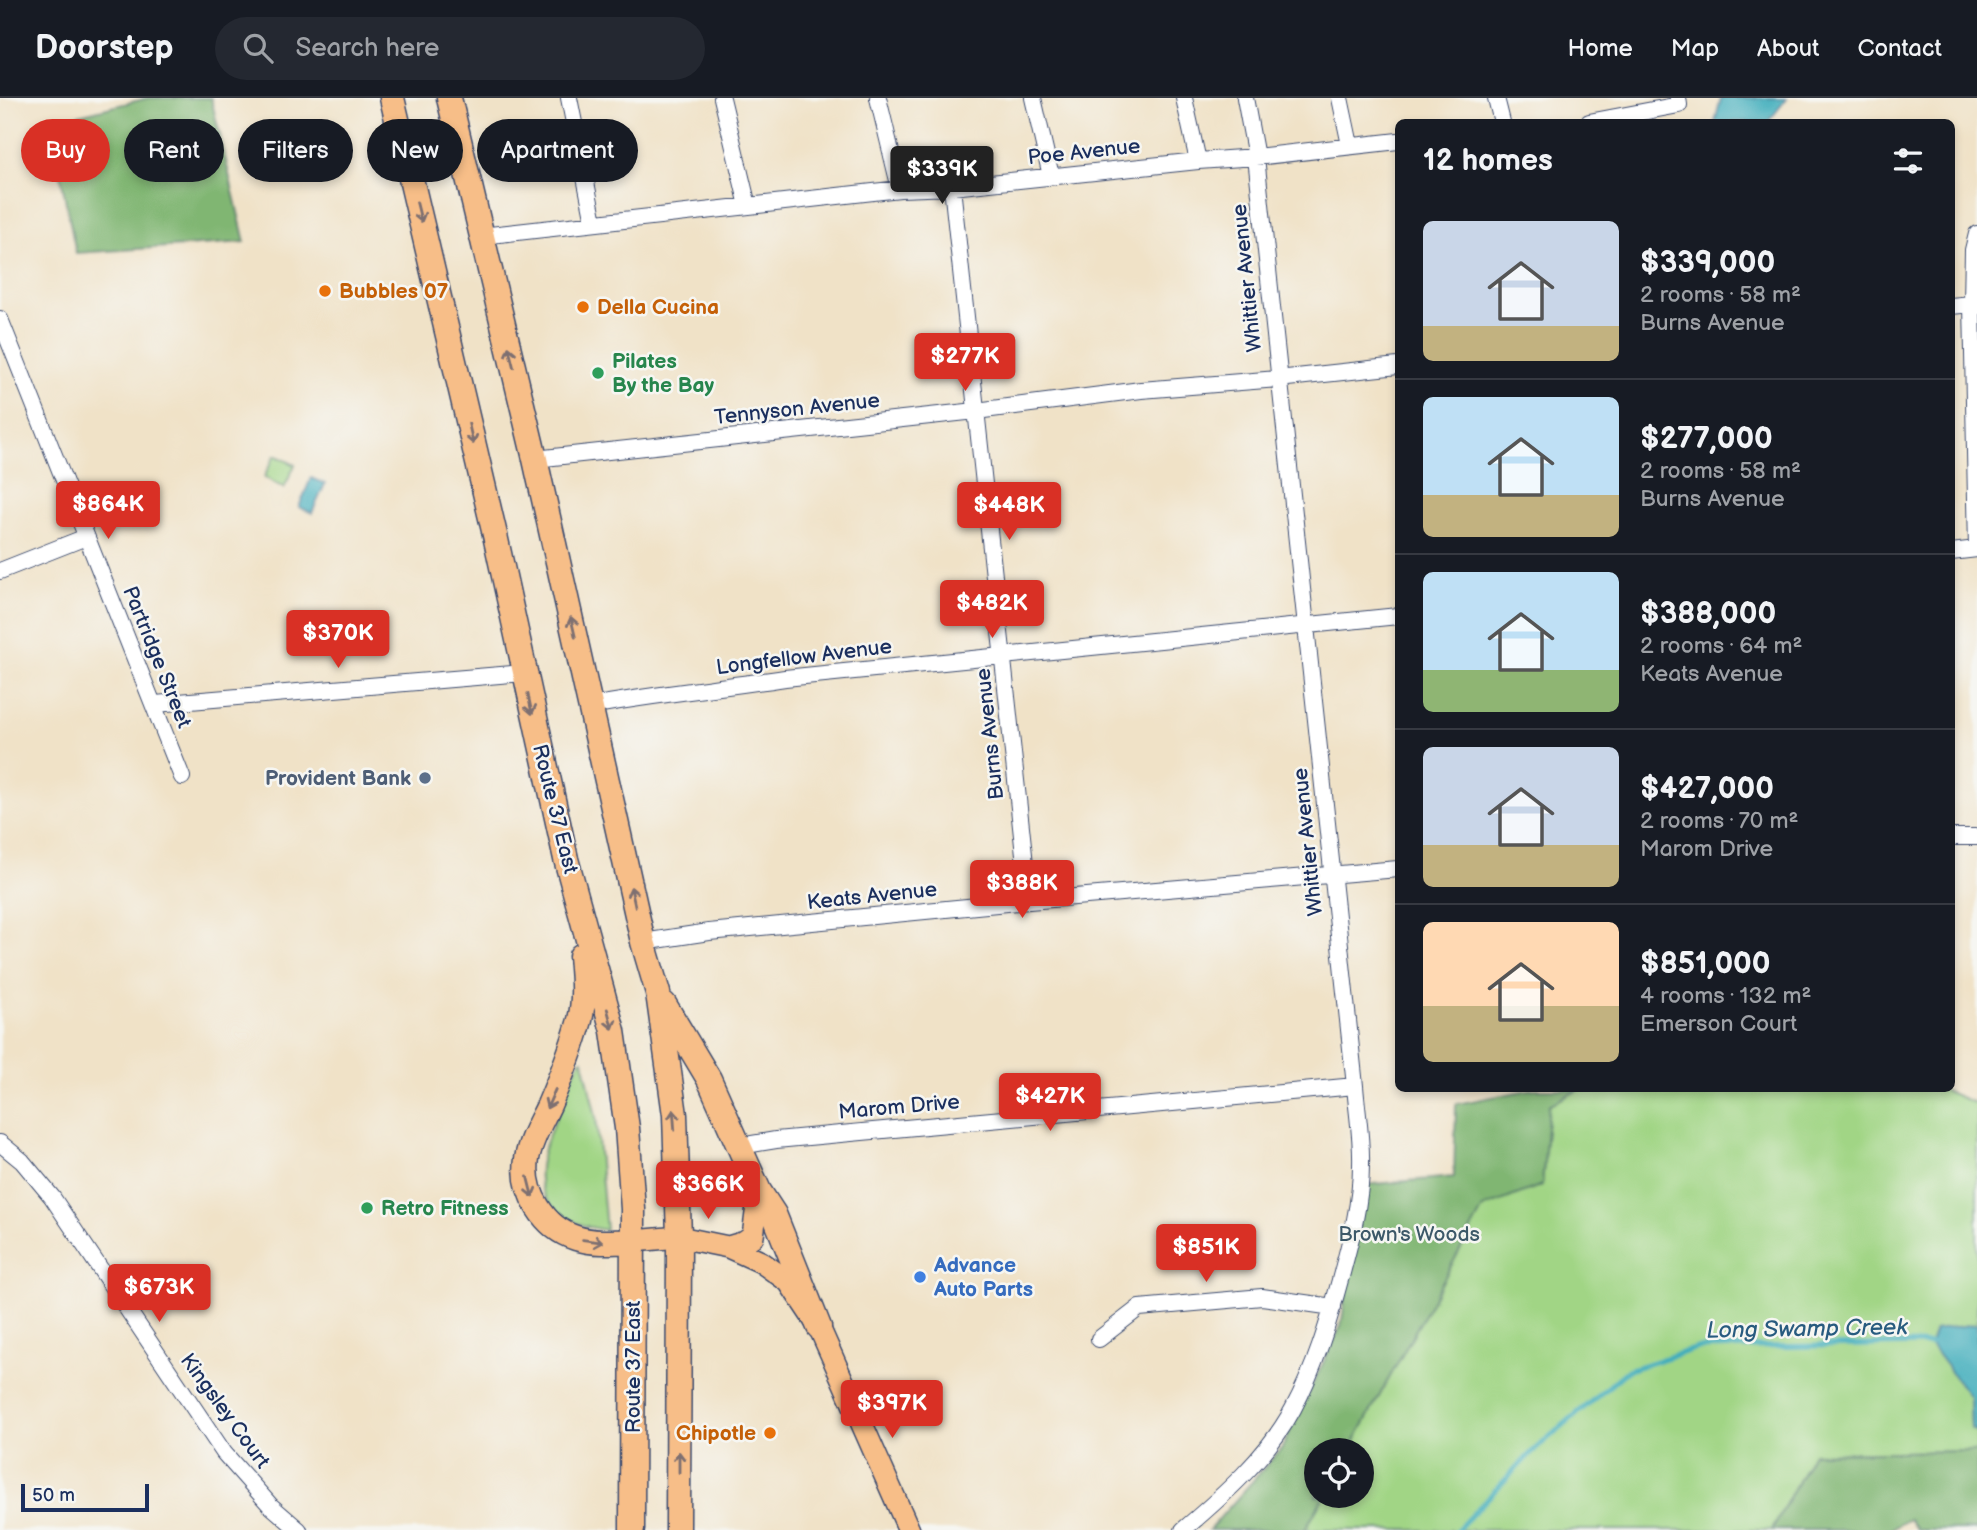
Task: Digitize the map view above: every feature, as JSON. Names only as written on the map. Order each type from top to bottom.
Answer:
[{"type":"highway","name":"Route 37 East","points":[[392,98],[492,521],[524,673],[575,890],[613,1031],[626,1128],[634,1241],[632,1530]]},
{"type":"highway","points":[[449,98],[535,459],[643,942],[658,993],[675,1115],[679,1237],[678,1530]]},
{"type":"highway","points":[[575,890],[584,985],[580,1018],[564,1071],[533,1139],[527,1159],[527,1180],[533,1201],[555,1227],[575,1238],[599,1242],[634,1241]]},
{"type":"highway","points":[[658,993],[709,1079],[759,1191],[774,1214],[819,1327]]},
{"type":"main road","points":[[728,1247],[746,1242],[753,1236],[759,1191]]},
{"type":"main road","points":[[634,1241],[679,1237],[728,1247],[761,1262],[789,1282],[819,1327],[909,1530]]},
{"type":"street","points":[[569,98],[594,222]]},
{"type":"street","points":[[722,98],[748,206]]},
{"type":"street","points":[[878,98],[900,189]]},
{"type":"street","points":[[1033,98],[1051,176]]},
{"type":"street","points":[[1184,98],[1198,161]]},
{"type":"street","name":"Whittier Avenue","points":[[1183,1530],[1228,1489],[1271,1441],[1292,1411],[1327,1332],[1353,1234],[1362,1165],[1256,157],[1245,98]]},
{"type":"street","points":[[1340,98],[1350,145]]},
{"type":"street","points":[[1496,98],[1501,119]]},
{"type":"street","points":[[1607,119],[1678,102]]},
{"type":"street","name":"Poe Avenue","points":[[481,236],[900,189],[952,187],[1395,141]]},
{"type":"street","name":"Burns Avenue","points":[[952,187],[1029,901]]},
{"type":"street","points":[[1955,552],[1977,549],[1973,250],[1977,234]]},
{"type":"street","points":[[1955,306],[1975,305]]},
{"type":"street","name":"Partridge Street","points":[[0,319],[182,777]]},
{"type":"street","name":"Tennyson Avenue","points":[[535,459],[976,411],[1141,390],[1395,366]]},
{"type":"street","points":[[0,571],[86,537]]},
{"type":"street","name":"Longfellow Avenue","points":[[591,706],[652,695],[785,678],[1395,616]]},
{"type":"street","points":[[155,704],[524,673]]},
{"type":"street","points":[[1955,837],[1977,837]]},
{"type":"street","name":"Keats Avenue","points":[[643,942],[709,932],[1029,901],[1395,869]]},
{"type":"street","name":"Marom Drive","points":[[740,1146],[776,1140],[1355,1086]]},
{"type":"street","name":"Kingsley Court","points":[[0,1143],[22,1161],[52,1197],[224,1453],[271,1505],[299,1530]]},
{"type":"street","points":[[1099,1339],[1139,1308],[1262,1297],[1333,1307]]},
{"type":"street","points":[[1200,1515],[1209,1530]]},
{"type":"green space","points":[[148,98],[211,98],[216,119],[124,119],[124,182],[224,182],[224,153],[245,242],[76,253],[62,182],[110,182],[110,119],[62,119]]},
{"type":"green space","points":[[275,455],[295,465],[284,488],[264,477]]},
{"type":"green space","points":[[581,1060],[596,1117],[606,1230],[565,1217],[546,1198],[541,1186],[540,1172],[545,1146]]},
{"type":"green space","name":"Brown's Woods","points":[[1518,1092],[1574,1092],[1549,1105],[1542,1185],[1483,1208],[1356,1438],[1304,1438],[1304,1508],[1317,1508],[1305,1530],[1209,1530],[1282,1448],[1341,1326],[1363,1185],[1454,1177],[1456,1104]]},
{"type":"green space","points":[[1573,1092],[1948,1092],[1977,1104],[1977,1324],[1935,1330],[1930,1344],[1970,1397],[1971,1429],[1977,1432],[1977,1451],[1813,1453],[1772,1530],[1305,1530],[1317,1508],[1374,1508],[1374,1438],[1356,1438],[1483,1207],[1542,1185],[1549,1105]]},
{"type":"green space","points":[[1977,1451],[1977,1530],[1917,1530],[1909,1519],[1890,1530],[1772,1530],[1813,1453]]},
{"type":"water","points":[[1721,98],[1787,98],[1770,119],[1716,119]]},
{"type":"water","points":[[311,478],[325,484],[312,513],[299,507]]},
{"type":"water","points":[[1977,1324],[1977,1432],[1971,1429],[1970,1397],[1930,1344],[1935,1330]]},
{"type":"waterway","name":"Long Swamp Creek","points":[[1457,1530],[1533,1451],[1628,1370],[1697,1348],[1930,1344]]},
{"type":"place","name":"Bubbles 07","points":[[325,291]]},
{"type":"place","name":"Della Cucina","points":[[583,307]]},
{"type":"place","name":"Pilates By the Bay","points":[[598,373]]},
{"type":"place","name":"Provident Bank","points":[[425,778]]},
{"type":"place","name":"Retro Fitness","points":[[367,1208]]},
{"type":"place","name":"Advance Auto Parts","points":[[920,1277]]},
{"type":"place","name":"Chipotle","points":[[770,1433]]}]
